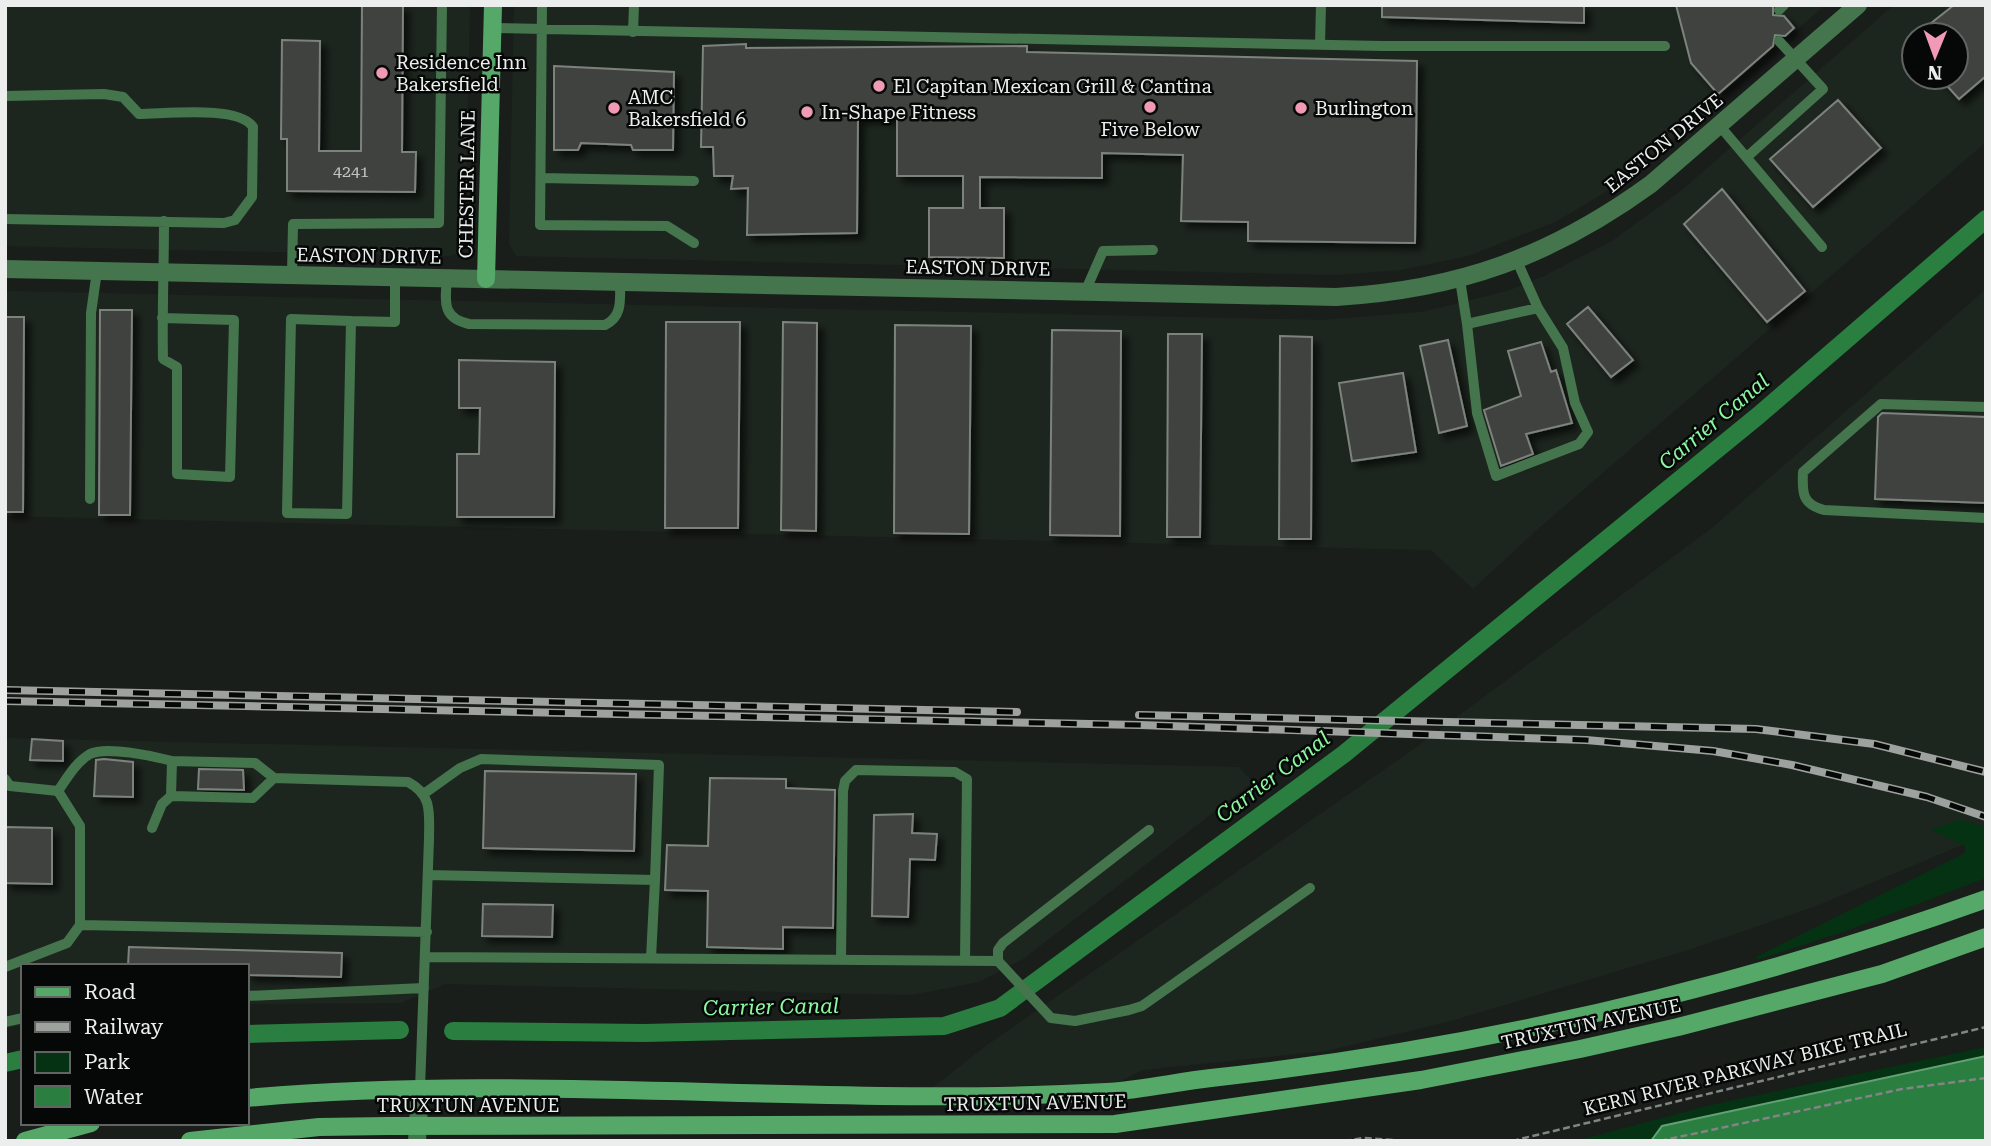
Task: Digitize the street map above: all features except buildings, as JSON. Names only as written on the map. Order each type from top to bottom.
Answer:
[{"type":"main road","name":"CHESTER LANE","points":[[486,279],[493,5]]},
{"type":"main road","name":"TRUXTUN AVENUE","points":[[248,1098],[420,1089],[1044,1094],[1111,1091],[1318,1067],[1576,1020],[1746,978],[1986,899]]},
{"type":"main road","name":"TRUXTUN AVENUE","points":[[190,1141],[319,1127],[418,1134],[1115,1125],[1421,1080],[1580,1049],[1678,1027],[1882,974],[1986,937]]},
{"type":"main road","points":[[26,1141],[84,1125]]},
{"type":"main road","points":[[75,1141],[99,1125]]},
{"type":"street","name":"EASTON DRIVE","points":[[5,269],[1336,297],[1416,290],[1460,280],[1517,261],[1615,211],[1651,184],[1858,5]]},
{"type":"street","points":[[418,1134],[420,1089]]},
{"type":"lane","points":[[292,275],[293,224],[439,223],[442,5]]},
{"type":"lane","points":[[542,5],[540,225],[667,226],[694,243]]},
{"type":"lane","points":[[633,32],[634,5]]},
{"type":"lane","points":[[1321,5],[1321,44]]},
{"type":"lane","points":[[492,28],[1321,44],[1665,46]]},
{"type":"lane","points":[[1748,156],[1822,93],[1819,82],[1779,41]]},
{"type":"lane","points":[[5,96],[104,94],[123,97],[139,114],[230,114],[250,121],[253,127],[252,197],[235,220],[5,219]]},
{"type":"lane","points":[[1719,125],[1748,156],[1822,247]]},
{"type":"lane","points":[[541,178],[694,181]]},
{"type":"lane","points":[[162,318],[234,320],[230,477],[177,474],[177,367],[163,359],[162,318],[164,221]]},
{"type":"lane","points":[[1085,292],[1103,251],[1153,250]]},
{"type":"lane","points":[[1460,280],[1477,413],[1496,477],[1579,444],[1588,432],[1575,403],[1563,348],[1538,308],[1517,261]]},
{"type":"lane","points":[[90,499],[91,313],[97,271]]},
{"type":"lane","points":[[351,321],[347,514],[287,513],[291,319],[395,322],[395,277]]},
{"type":"lane","points":[[447,278],[444,306],[455,321],[469,324],[605,325],[614,321],[619,310],[620,282]]},
{"type":"lane","points":[[1467,324],[1538,308]]},
{"type":"lane","points":[[1986,407],[1881,404],[1803,472],[1802,495],[1809,506],[1824,510],[1986,518]]},
{"type":"lane","points":[[58,791],[75,766],[93,752],[145,754],[172,761],[255,763],[274,778],[408,782],[425,793],[429,801],[428,875],[420,1089]]},
{"type":"lane","points":[[425,793],[460,768],[481,759],[659,765],[651,958]]},
{"type":"lane","points":[[171,796],[172,761]]},
{"type":"lane","points":[[841,960],[843,790],[845,780],[856,770],[955,772],[964,774],[967,779],[965,960]]},
{"type":"lane","points":[[152,828],[162,804],[171,796],[253,797],[274,778]]},
{"type":"lane","points":[[5,779],[10,786],[58,791]]},
{"type":"lane","points":[[5,967],[67,943],[80,925],[80,826],[58,791]]},
{"type":"lane","points":[[998,961],[998,950],[1003,943],[1149,830]]},
{"type":"lane","points":[[428,875],[655,880]]},
{"type":"lane","points":[[426,957],[998,961],[1012,972],[1042,1012],[1062,1022],[1075,1021],[1142,1006],[1310,888]]},
{"type":"lane","points":[[80,925],[427,932]]},
{"type":"lane","points":[[248,996],[424,988]]},
{"type":"path","name":"KERN RIVER PARKWAY BIKE TRAIL","points":[[1512,1141],[1800,1069],[1986,1027]]},
{"type":"path","points":[[1660,1141],[1902,1089],[1986,1078]]},
{"type":"path","points":[[1344,1141],[1363,1138],[1409,1141]]},
{"type":"shaded area","points":[[5,5],[470,5],[465,242],[460,252],[450,256],[5,246]]},
{"type":"shaded area","points":[[514,5],[1825,5],[1640,167],[1555,222],[1468,256],[1401,270],[1334,275],[516,256],[509,243]]},
{"type":"shaded area","points":[[1894,5],[1986,5],[1986,142],[1539,528],[1473,589],[1431,550],[5,516],[5,291],[1323,320],[1422,312],[1507,291],[1542,277],[1612,241],[1682,190]]},
{"type":"shaded area","points":[[1986,289],[1986,835],[1816,906],[1691,949],[1451,1021],[1326,1051],[1143,1070],[1117,1083],[932,1088],[987,1045],[1411,751],[1712,528]]},
{"type":"shaded area","points":[[5,738],[1239,767],[1253,782],[1023,959],[979,982],[911,995],[445,984],[401,1003],[248,1004],[248,964],[21,964],[21,1025],[5,1028]]},
{"type":"green space","points":[[1960,819],[1986,828],[1986,878],[1846,931],[1757,960],[1756,957],[1965,853],[1965,846],[1931,830]]},
{"type":"green space","points":[[1986,1047],[1986,1141],[1576,1141],[1711,1105]]},
{"type":"water","points":[[1986,1056],[1986,1141],[1651,1141],[1662,1126]]},
{"type":"waterway","name":"Carrier Canal","points":[[453,1031],[644,1033],[944,1026],[1000,1008],[1344,754],[1759,415],[1986,219]]},
{"type":"waterway","name":"Carrier Canal","points":[[248,1034],[400,1030]]},
{"type":"waterway","name":"Carrier Canal","points":[[5,1063],[21,1059]]},
{"type":"railway","points":[[5,690],[1017,712]]},
{"type":"railway","points":[[5,701],[1140,725],[1586,740],[1713,751],[1792,765],[1927,797],[1986,817]]},
{"type":"railway","points":[[1139,715],[1756,729],[1874,744],[1986,772]]},
{"type":"place","name":"Residence Inn Bakersfield","points":[[382,73]]},
{"type":"place","name":"El Capitan Mexican Grill & Cantina","points":[[879,86]]},
{"type":"place","name":"Five Below","points":[[1150,107]]},
{"type":"place","name":"AMC Bakersfield 6","points":[[614,108]]},
{"type":"place","name":"Burlington","points":[[1301,108]]},
{"type":"place","name":"In-Shape Fitness","points":[[807,112]]}]
